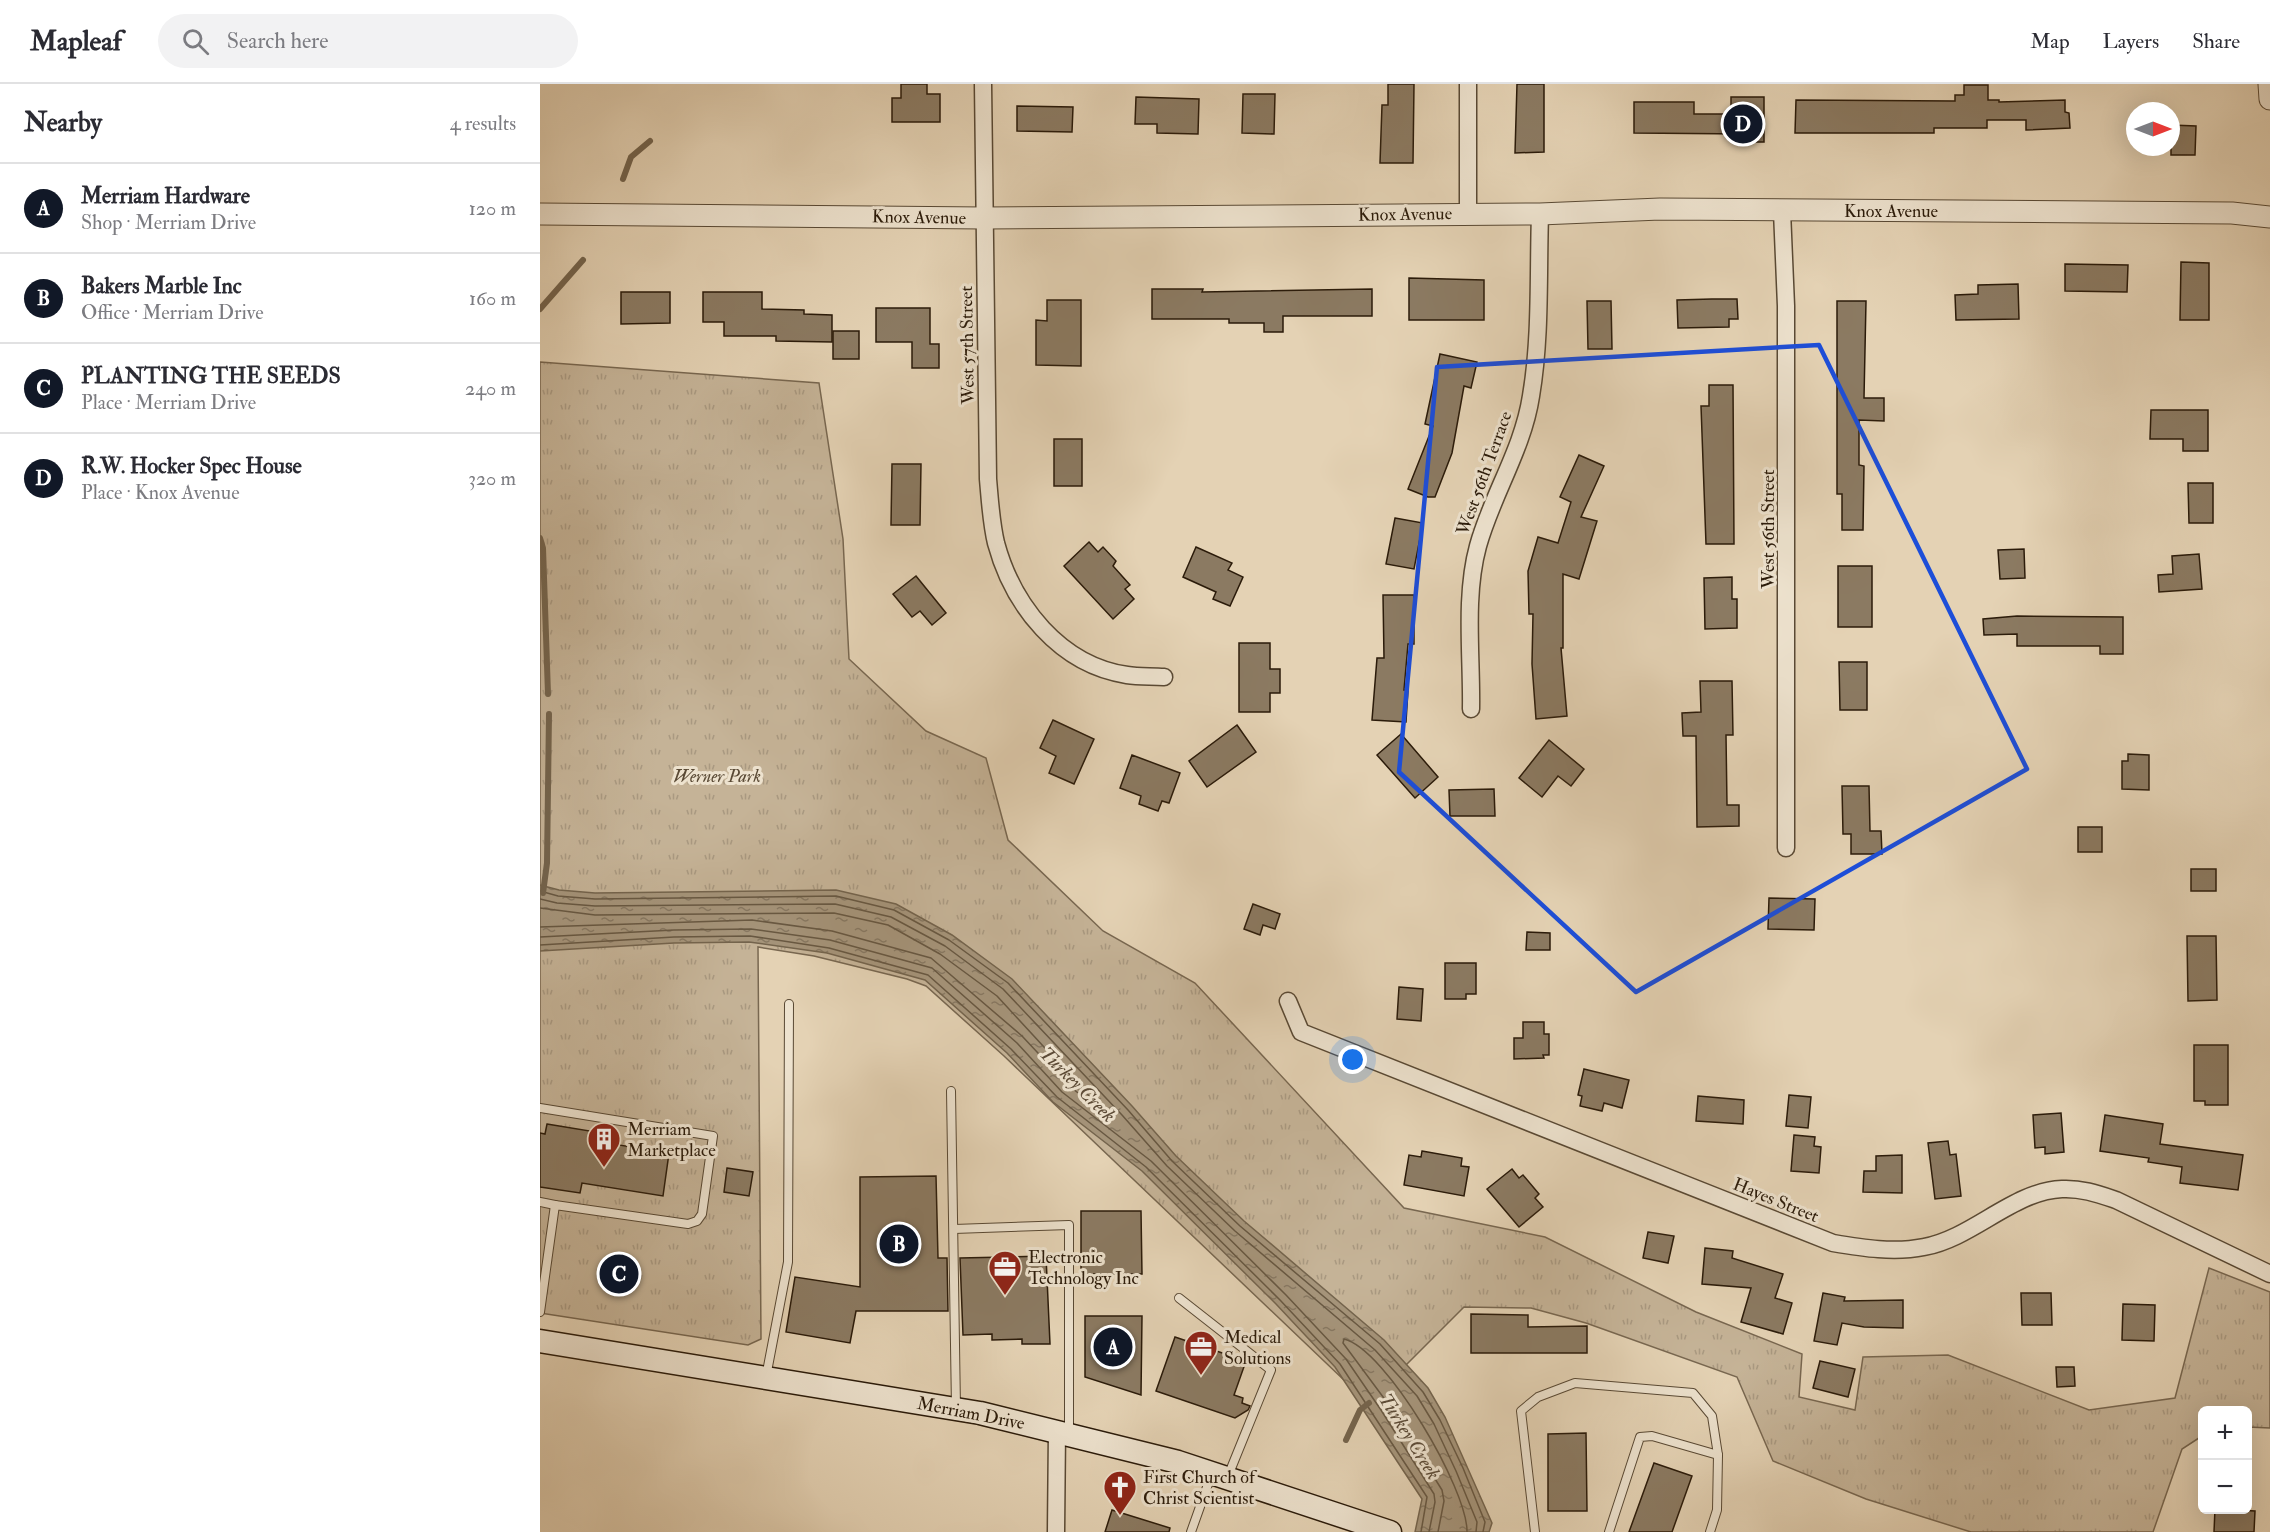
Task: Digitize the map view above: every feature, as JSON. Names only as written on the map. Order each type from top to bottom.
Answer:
[{"type":"main road","name":"Merriam Drive","points":[[540,1341],[956,1409],[1063,1432],[1220,1475],[1354,1526],[1390,1532]]},
{"type":"street","name":"West 57th Street","points":[[983,84],[989,489],[996,542],[1004,565],[1034,620],[1060,645],[1101,668],[1128,675],[1164,677]]},
{"type":"street","points":[[1468,84],[1468,213]]},
{"type":"street","points":[[2269,84],[2270,99]]},
{"type":"street","name":"Knox Avenue","points":[[540,214],[984,218],[1540,214],[1660,209],[2232,213],[2270,218]]},
{"type":"street","name":"West 56th Street","points":[[1782,211],[1786,306],[1786,848]]},
{"type":"street","name":"West 56th Terrace","points":[[1471,709],[1472,592],[1477,549],[1488,511],[1519,443],[1531,397],[1535,355],[1540,214]]},
{"type":"street","name":"Hayes Street","points":[[1288,1000],[1301,1032],[1833,1243],[1895,1250],[1925,1247],[1953,1238],[1980,1225],[2028,1197],[2061,1189],[2090,1191],[2116,1200],[2270,1274]]},
{"type":"street","points":[[1056,1532],[1063,1432]]},
{"type":"lane","points":[[766,1378],[788,1262],[789,1004]]},
{"type":"lane","points":[[951,1091],[956,1409]]},
{"type":"lane","points":[[540,1108],[713,1136],[702,1214],[697,1221],[688,1224],[540,1202]]},
{"type":"lane","points":[[540,1312],[555,1205]]},
{"type":"lane","points":[[954,1229],[1069,1225],[1063,1432]]},
{"type":"lane","points":[[1179,1298],[1271,1370],[1191,1532]]},
{"type":"lane","points":[[1534,1532],[1521,1411],[1538,1397],[1575,1383],[1693,1393],[1712,1416],[1718,1455],[1717,1510],[1710,1532]]},
{"type":"lane","points":[[1609,1532],[1640,1437],[1652,1436],[1718,1455]]},
{"type":"highlighted area","points":[[1819,345],[2027,769],[1636,992],[1399,772],[1437,367]]},
{"type":"green space","name":"Werner Park","points":[[540,362],[819,383],[843,539],[849,659],[926,731],[986,758],[1008,840],[1103,931],[1195,983],[1404,1208],[1545,1237],[1696,1312],[1802,1354],[1799,1397],[1855,1410],[1863,1357],[1948,1355],[2089,1410],[2175,1398],[2209,1268],[2270,1292],[2270,1428],[2252,1427],[2252,1406],[2198,1406],[2198,1439],[2182,1449],[2153,1532],[1971,1532],[1866,1499],[1773,1461],[1737,1377],[1586,1323],[1531,1308],[1464,1307],[1368,1403],[1004,1056],[926,986],[907,979],[814,956],[758,947],[761,1339],[748,1345],[540,1313]]},
{"type":"water","name":"Turkey Creek","points":[[540,885],[559,890],[595,893],[836,890],[896,904],[952,935],[1012,979],[1176,1156],[1244,1221],[1384,1340],[1428,1388],[1445,1417],[1492,1523],[1489,1532],[1415,1532],[1422,1499],[1335,1367],[1276,1304],[1142,1171],[1053,1102],[1007,1053],[925,980],[827,953],[749,942],[674,943],[540,951]]},
{"type":"building","points":[[901,84],[927,84],[927,94],[940,94],[940,122],[892,122],[892,98],[901,98]]},
{"type":"building","points":[[1388,84],[1414,84],[1413,163],[1380,163],[1382,105],[1388,105]]},
{"type":"building","points":[[1517,84],[1544,84],[1544,152],[1515,153]]},
{"type":"building","points":[[1964,85],[1988,85],[1988,100],[1999,100],[1999,102],[2065,100],[2065,112],[2069,113],[2070,128],[2026,130],[2026,120],[1987,120],[1987,128],[1934,128],[1934,133],[1795,133],[1796,100],[1955,101],[1955,95],[1964,95]]},
{"type":"building","points":[[1243,94],[1275,94],[1274,134],[1242,133]]},
{"type":"building","points":[[1136,97],[1199,99],[1198,134],[1157,133],[1157,124],[1135,124]]},
{"type":"building","points":[[1731,97],[1764,97],[1764,142],[1747,142],[1747,134],[1634,133],[1634,102],[1694,102],[1694,114],[1731,114]]},
{"type":"building","points":[[1017,106],[1073,107],[1072,132],[1017,131]]},
{"type":"building","points":[[2180,125],[2196,126],[2195,155],[2180,155]]},
{"type":"building","points":[[2181,262],[2209,263],[2209,320],[2180,320]]},
{"type":"building","points":[[2065,264],[2128,265],[2127,292],[2065,291]]},
{"type":"building","points":[[1409,278],[1484,280],[1484,320],[1409,320]]},
{"type":"building","points":[[2018,284],[2019,319],[1956,320],[1955,295],[1978,294],[1978,285]]},
{"type":"building","points":[[1152,289],[1203,289],[1202,292],[1372,289],[1372,316],[1283,316],[1283,332],[1264,332],[1264,323],[1229,323],[1229,319],[1152,319]]},
{"type":"building","points":[[621,292],[670,292],[670,323],[621,324]]},
{"type":"building","points":[[703,292],[762,292],[762,309],[804,310],[804,314],[832,315],[832,342],[776,341],[776,336],[724,336],[724,322],[703,322]]},
{"type":"building","points":[[1737,299],[1738,319],[1729,319],[1729,327],[1678,328],[1677,300]]},
{"type":"building","points":[[1047,300],[1081,300],[1081,366],[1036,365],[1036,320],[1047,321]]},
{"type":"building","points":[[1587,301],[1611,301],[1612,349],[1588,349]]},
{"type":"building","points":[[1837,301],[1866,301],[1864,398],[1884,398],[1884,421],[1859,420],[1859,465],[1864,466],[1863,530],[1842,530],[1842,494],[1837,494]]},
{"type":"building","points":[[876,308],[930,308],[930,344],[939,344],[939,368],[912,368],[912,342],[876,342]]},
{"type":"building","points":[[833,331],[859,331],[859,359],[833,359]]},
{"type":"building","points":[[1440,354],[1477,362],[1471,388],[1464,386],[1452,453],[1435,497],[1428,497],[1408,489],[1433,426],[1425,424]]},
{"type":"building","points":[[1709,385],[1733,385],[1734,544],[1706,544],[1701,406],[1709,406]]},
{"type":"building","points":[[2151,410],[2208,410],[2208,451],[2183,451],[2183,439],[2150,439]]},
{"type":"building","points":[[1054,439],[1082,439],[1082,486],[1054,486]]},
{"type":"building","points":[[1579,455],[1604,466],[1581,517],[1597,521],[1579,579],[1563,574],[1563,648],[1561,648],[1567,716],[1536,719],[1532,664],[1533,614],[1529,614],[1528,571],[1538,537],[1558,543],[1571,502],[1560,497]]},
{"type":"building","points":[[892,464],[921,464],[920,525],[891,525]]},
{"type":"building","points":[[2188,483],[2213,483],[2213,523],[2189,523]]},
{"type":"building","points":[[1395,518],[1423,523],[1414,569],[1386,564]]},
{"type":"building","points":[[1089,542],[1098,552],[1103,547],[1116,561],[1113,566],[1130,585],[1125,589],[1134,599],[1113,619],[1064,566]]},
{"type":"building","points":[[1196,547],[1232,563],[1228,570],[1243,577],[1230,606],[1213,599],[1216,592],[1183,577]]},
{"type":"building","points":[[2024,549],[2025,578],[2000,579],[1998,550]]},
{"type":"building","points":[[2199,554],[2202,589],[2159,592],[2158,575],[2173,574],[2172,556]]},
{"type":"building","points":[[1838,566],[1872,566],[1872,627],[1838,627]]},
{"type":"building","points":[[916,576],[946,613],[932,625],[920,611],[912,617],[893,594]]},
{"type":"building","points":[[1732,577],[1732,599],[1737,599],[1737,628],[1705,629],[1704,578]]},
{"type":"building","points":[[1383,595],[1414,595],[1414,644],[1408,644],[1404,690],[1408,690],[1406,722],[1372,720],[1377,658],[1384,658]]},
{"type":"building","points":[[2017,616],[2123,617],[2123,654],[2100,654],[2100,646],[2017,646],[2017,634],[1984,635],[1983,619]]},
{"type":"building","points":[[1239,643],[1270,643],[1270,669],[1280,669],[1280,693],[1270,693],[1270,712],[1239,712]]},
{"type":"building","points":[[1839,662],[1867,662],[1867,710],[1840,710]]},
{"type":"building","points":[[1700,681],[1732,681],[1733,735],[1726,735],[1727,805],[1739,805],[1739,826],[1697,827],[1696,736],[1683,736],[1682,713],[1701,712]]},
{"type":"building","points":[[1053,720],[1094,739],[1074,784],[1049,773],[1056,756],[1040,748]]},
{"type":"building","points":[[1237,725],[1256,752],[1207,787],[1189,761]]},
{"type":"building","points":[[1401,734],[1438,777],[1415,798],[1377,755]]},
{"type":"building","points":[[1549,740],[1584,769],[1571,786],[1558,776],[1542,797],[1519,778]]},
{"type":"building","points":[[2128,754],[2149,755],[2149,790],[2122,789],[2122,761],[2128,761]]},
{"type":"building","points":[[1132,755],[1180,773],[1169,803],[1162,801],[1158,811],[1139,804],[1141,796],[1120,788]]},
{"type":"building","points":[[1842,786],[1869,786],[1870,831],[1881,831],[1882,854],[1851,854],[1851,834],[1843,834]]},
{"type":"building","points":[[1494,789],[1495,816],[1450,816],[1449,790]]},
{"type":"building","points":[[2078,827],[2102,827],[2102,852],[2078,852]]},
{"type":"building","points":[[2191,869],[2216,869],[2216,891],[2191,891]]},
{"type":"building","points":[[1769,898],[1815,899],[1814,930],[1768,929]]},
{"type":"building","points":[[1253,904],[1280,914],[1275,929],[1263,925],[1260,935],[1244,929]]},
{"type":"building","points":[[1527,932],[1550,933],[1550,950],[1526,950]]},
{"type":"building","points":[[2187,936],[2216,936],[2217,1000],[2188,1001]]},
{"type":"building","points":[[1445,963],[1476,963],[1476,994],[1466,994],[1466,999],[1445,999]]},
{"type":"building","points":[[1399,987],[1423,989],[1421,1021],[1397,1019]]},
{"type":"building","points":[[1523,1022],[1544,1022],[1544,1034],[1549,1034],[1549,1055],[1543,1055],[1544,1058],[1514,1059],[1514,1038],[1523,1038]]},
{"type":"building","points":[[2194,1045],[2228,1045],[2228,1105],[2205,1105],[2205,1101],[2194,1101]]},
{"type":"building","points":[[1584,1069],[1629,1080],[1622,1108],[1604,1103],[1602,1111],[1580,1106],[1582,1096],[1578,1095]]},
{"type":"building","points":[[1789,1095],[1811,1097],[1808,1128],[1786,1126]]},
{"type":"building","points":[[1698,1096],[1744,1100],[1743,1124],[1696,1121]]},
{"type":"building","points":[[2061,1113],[2064,1152],[2045,1154],[2045,1147],[2035,1148],[2033,1115]]},
{"type":"building","points":[[2105,1115],[2163,1124],[2160,1144],[2243,1155],[2238,1190],[2180,1183],[2182,1167],[2148,1162],[2149,1158],[2100,1151]]},
{"type":"building","name":"Merriam Marketplace","points":[[547,1124],[590,1131],[588,1140],[669,1153],[663,1196],[582,1183],[580,1193],[540,1187],[540,1133],[545,1134]]},
{"type":"building","points":[[1794,1135],[1815,1137],[1814,1146],[1821,1147],[1819,1173],[1791,1171]]},
{"type":"building","points":[[1948,1141],[1950,1155],[1956,1154],[1961,1196],[1935,1199],[1928,1143]]},
{"type":"building","points":[[1422,1151],[1462,1158],[1461,1166],[1469,1167],[1464,1196],[1404,1185],[1409,1155],[1421,1157]]},
{"type":"building","points":[[1902,1155],[1902,1193],[1863,1192],[1864,1171],[1876,1171],[1876,1156]]},
{"type":"building","points":[[727,1168],[753,1172],[749,1196],[724,1192]]},
{"type":"building","points":[[1512,1169],[1519,1178],[1523,1175],[1539,1194],[1535,1198],[1543,1207],[1519,1227],[1487,1189]]},
{"type":"building","points":[[936,1176],[938,1258],[947,1258],[948,1311],[856,1311],[850,1343],[786,1332],[795,1277],[860,1287],[860,1177]]},
{"type":"building","points":[[1081,1211],[1141,1211],[1142,1274],[1081,1274]]},
{"type":"building","points":[[1648,1232],[1674,1236],[1668,1263],[1643,1258]]},
{"type":"building","points":[[1705,1248],[1733,1251],[1732,1258],[1783,1274],[1775,1298],[1792,1303],[1783,1334],[1741,1322],[1751,1288],[1702,1284]]},
{"type":"building","name":"Electronic Technology Inc","points":[[1046,1256],[1050,1344],[1022,1344],[1022,1339],[992,1340],[992,1334],[963,1335],[960,1258]]},
{"type":"building","points":[[1823,1293],[1845,1297],[1844,1301],[1903,1300],[1903,1328],[1864,1327],[1842,1323],[1837,1345],[1814,1341]]},
{"type":"building","points":[[2021,1293],[2051,1293],[2052,1325],[2022,1325]]},
{"type":"building","points":[[2123,1304],[2155,1305],[2154,1341],[2122,1340]]},
{"type":"building","points":[[1471,1314],[1528,1315],[1528,1327],[1587,1326],[1587,1353],[1471,1353]]},
{"type":"building","points":[[1085,1316],[1142,1316],[1141,1395],[1085,1377]]},
{"type":"building","name":"Medical Solutions","points":[[1175,1337],[1246,1361],[1234,1395],[1243,1398],[1242,1403],[1250,1406],[1248,1410],[1235,1418],[1156,1391]]},
{"type":"building","points":[[1820,1361],[1855,1369],[1848,1397],[1813,1388]]},
{"type":"building","points":[[2056,1367],[2074,1367],[2075,1386],[2057,1387]]},
{"type":"building","points":[[1586,1433],[1587,1511],[1548,1511],[1548,1434]]},
{"type":"building","points":[[1654,1463],[1692,1476],[1672,1532],[1629,1532]]},
{"type":"building","name":"First Church of Christ Scientist","points":[[1112,1510],[1170,1528],[1169,1532],[1105,1532]]},
{"type":"building","points":[[2252,1511],[2255,1511],[2254,1532],[2214,1532],[2215,1514],[2252,1514]]},
{"type":"waterway","points":[[623,179],[631,157],[650,141]]},
{"type":"waterway","points":[[540,309],[583,260]]},
{"type":"waterway","points":[[540,538],[543,548],[548,694]]},
{"type":"waterway","points":[[543,893],[547,863],[549,714]]},
{"type":"waterway","name":"Turkey Creek","points":[[1346,1440],[1360,1410],[1369,1403]]},
{"type":"place","name":"R.W. Hocker Spec House","points":[[1743,124]]},
{"type":"place","name":"Merriam Marketplace","points":[[604,1168]]},
{"type":"place","name":"Bakers Marble Inc","points":[[899,1244]]},
{"type":"place","name":"PLANTING THE SEEDS","points":[[619,1274]]},
{"type":"place","name":"Electronic Technology Inc","points":[[1005,1296]]},
{"type":"place","name":"Merriam Hardware","points":[[1113,1347]]},
{"type":"place","name":"Medical Solutions","points":[[1201,1376]]},
{"type":"place","name":"First Church of Christ Scientist","points":[[1120,1516]]}]
